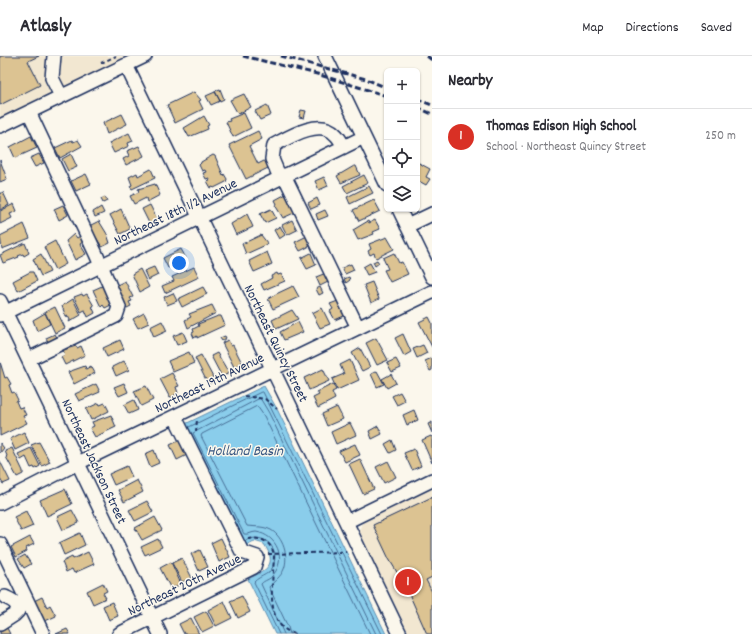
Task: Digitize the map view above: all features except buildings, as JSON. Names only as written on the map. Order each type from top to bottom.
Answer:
[{"type":"street","points":[[54,56],[52,78],[61,96]]},
{"type":"street","points":[[0,126],[145,56]]},
{"type":"street","points":[[325,56],[384,179]]},
{"type":"street","name":"Northeast Quincy Street","points":[[126,65],[400,634]]},
{"type":"street","points":[[29,112],[118,303],[118,312],[116,316],[29,359]]},
{"type":"street","points":[[344,146],[335,133],[329,130],[319,128],[301,131],[274,145],[272,159],[282,176],[358,328]]},
{"type":"street","name":"Northeast 18th 1/2 Avenue","points":[[2,309],[101,265],[364,137]]},
{"type":"street","points":[[400,212],[432,277]]},
{"type":"street","points":[[407,226],[432,214]]},
{"type":"street","name":"Northeast 19th Avenue","points":[[0,503],[78,463],[432,292]]},
{"type":"street","name":"Northeast Jackson Street","points":[[2,309],[29,359],[160,634]]},
{"type":"street","points":[[174,417],[242,552],[257,557]]},
{"type":"street","points":[[346,522],[432,480]]},
{"type":"street","points":[[0,544],[43,634]]},
{"type":"street","name":"Northeast 20th Avenue","points":[[119,634],[254,567],[257,557]]},
{"type":"street","points":[[0,624],[18,611],[17,604],[2,595]]},
{"type":"path","points":[[243,396],[265,399],[277,409]]},
{"type":"path","points":[[257,557],[270,554],[346,552]]},
{"type":"shaded area","points":[[0,56],[128,56],[0,119]]},
{"type":"shaded area","points":[[432,488],[432,634],[409,634],[359,531],[362,523]]},
{"type":"water","name":"Holland Basin","points":[[264,386],[277,409],[386,634],[275,634],[248,579],[265,570],[268,566],[270,557],[268,551],[264,544],[254,541],[248,544],[243,551],[179,427]]},
{"type":"railway","points":[[243,56],[317,74],[384,95]]},
{"type":"railway","points":[[281,56],[366,79],[384,87]]},
{"type":"railway","points":[[427,56],[432,60]]},
{"type":"railway","points":[[420,100],[432,105]]},
{"type":"railway","points":[[420,108],[432,114]]},
{"type":"place","name":"Thomas Edison High School","points":[[408,582]]}]
